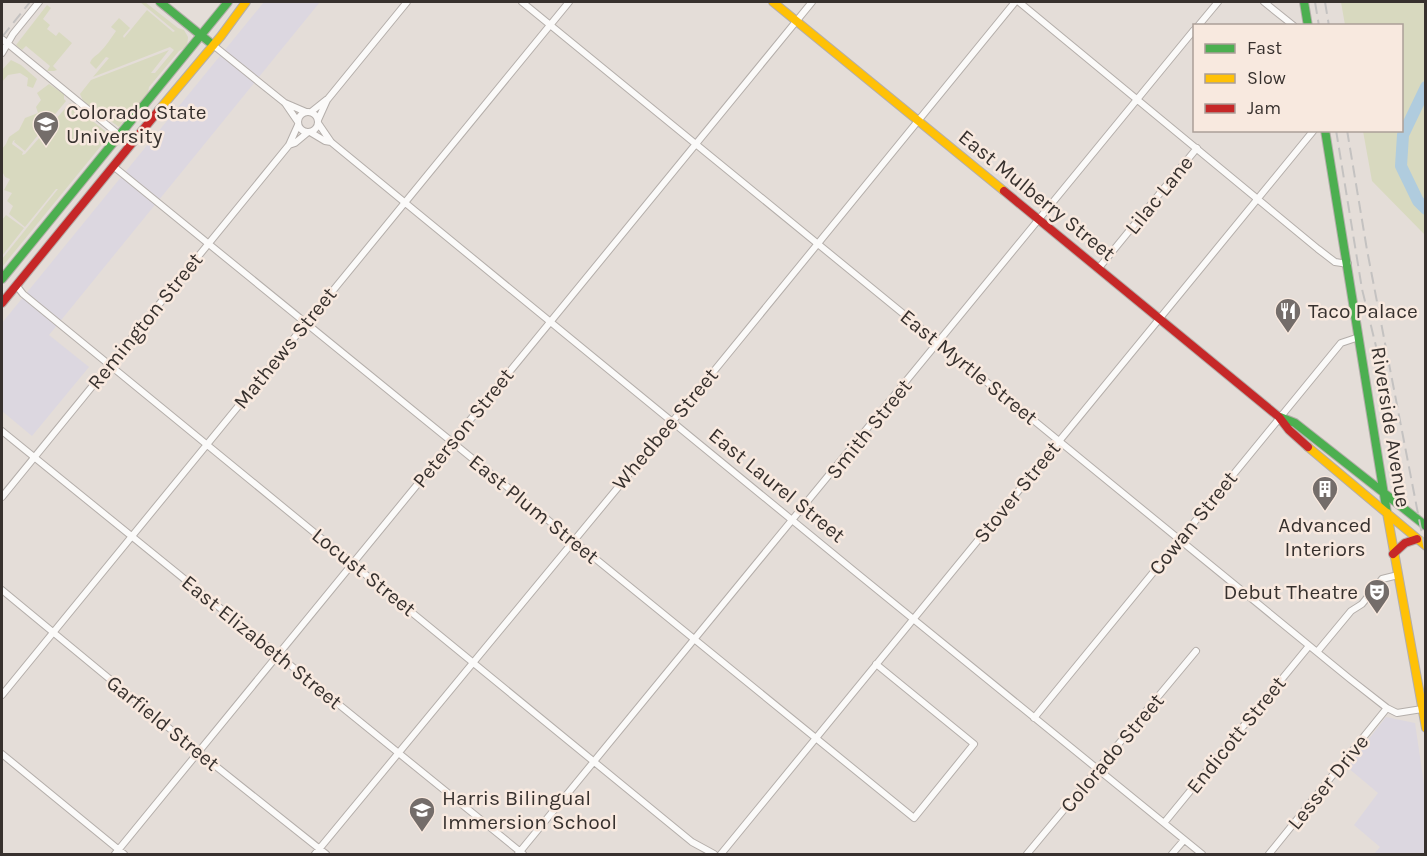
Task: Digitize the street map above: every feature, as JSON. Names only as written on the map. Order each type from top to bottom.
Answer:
[{"type":"main road","points":[[160,2],[213,45]]},
{"type":"main road","points":[[2,279],[228,2]]},
{"type":"main road","points":[[2,303],[246,2]]},
{"type":"main road","name":"East Mulberry Street","points":[[772,2],[1280,417],[1289,430],[1425,546]]},
{"type":"main road","points":[[1304,2],[1308,24]]},
{"type":"main road","name":"Riverside Avenue","points":[[1325,132],[1393,554],[1425,728]]},
{"type":"main road","points":[[113,166],[109,161],[110,153],[118,135]]},
{"type":"main road","points":[[16,285],[14,276],[32,242]]},
{"type":"main road","name":"East Mulberry Street","points":[[1280,417],[1295,423],[1425,526]]},
{"type":"main road","points":[[1393,554],[1405,543],[1417,539]]},
{"type":"street","points":[[2,53],[13,34],[39,2]]},
{"type":"street","points":[[213,45],[285,104],[302,130],[309,132],[316,129],[327,100],[407,2]]},
{"type":"street","name":"East Myrtle Street","points":[[522,2],[1309,646],[1388,708]]},
{"type":"street","name":"Mathews Street","points":[[2,695],[569,2]]},
{"type":"street","name":"Peterson Street","points":[[119,853],[198,752],[812,2]]},
{"type":"street","points":[[1017,2],[1335,262],[1348,264]]},
{"type":"street","name":"Whedbee Street","points":[[317,852],[1017,2]]},
{"type":"street","points":[[1200,24],[1218,2]]},
{"type":"street","points":[[1264,2],[1292,24]]},
{"type":"street","name":"Smith Street","points":[[520,854],[1193,31]]},
{"type":"street","points":[[2,39],[118,135]]},
{"type":"street","points":[[298,123],[300,116],[327,100]]},
{"type":"street","points":[[285,104],[315,114],[318,121]]},
{"type":"street","name":"East Laurel Street","points":[[318,121],[331,142],[1202,855]]},
{"type":"street","name":"Remington Street","points":[[2,497],[289,145],[298,123]]},
{"type":"street","name":"East Laurel Street","points":[[309,132],[331,142]]},
{"type":"street","name":"Remington Street","points":[[289,145],[309,132]]},
{"type":"street","name":"Stover Street","points":[[721,855],[1312,132]]},
{"type":"street","name":"Lilac Lane","points":[[1098,269],[1197,148]]},
{"type":"street","name":"East Plum Street","points":[[113,166],[815,739],[825,744],[914,819],[974,744],[876,664]]},
{"type":"street","name":"Locust Street","points":[[16,285],[110,365],[692,842],[714,855]]},
{"type":"street","name":"Cowan Street","points":[[1034,718],[1341,343],[1359,337]]},
{"type":"street","name":"East Elizabeth Street","points":[[2,431],[520,854]]},
{"type":"street","points":[[1317,652],[1351,611],[1362,604],[1382,579],[1398,575]]},
{"type":"street","name":"Garfield Street","points":[[2,590],[317,852],[326,855]]},
{"type":"street","name":"Endicott Street","points":[[1164,823],[1309,646]]},
{"type":"street","name":"Colorado Street","points":[[1027,855],[1196,651]]},
{"type":"street","points":[[1388,708],[1397,713],[1422,709]]},
{"type":"street","name":"Lesser Drive","points":[[1269,855],[1388,708]]},
{"type":"street","points":[[2,754],[119,853]]},
{"type":"street","points":[[1172,855],[1184,840]]},
{"type":"shaded area","points":[[264,2],[320,2],[49,335],[89,367],[32,436],[2,411],[2,323]]},
{"type":"shaded area","points":[[1386,717],[1415,723],[1425,791],[1425,854],[1374,854],[1380,847],[1354,825],[1378,793],[1347,767]]},
{"type":"green space","points":[[140,2],[145,2],[178,28],[184,30],[188,37],[187,47],[179,51],[149,87],[148,93],[139,105],[135,105],[119,127],[83,101],[80,94],[91,80],[169,50],[151,73],[155,73],[174,50],[170,47],[93,77],[109,58],[106,57],[96,69],[90,63],[116,31],[111,27],[119,18],[130,28],[123,36],[124,38],[147,10],[173,32],[175,31]]},
{"type":"green space","points":[[1341,2],[1425,2],[1425,235],[1372,181],[1363,132],[1403,132],[1403,24],[1345,24]]},
{"type":"green space","points":[[47,5],[51,8],[43,19],[50,25],[47,29],[56,36],[59,32],[72,43],[53,66],[57,70],[54,71],[47,71],[50,66],[26,46],[22,50],[16,45]]},
{"type":"green space","points":[[11,60],[21,65],[37,79],[33,88],[27,86],[28,78],[20,73],[8,75],[2,82],[2,70]]},
{"type":"green space","points":[[49,84],[64,94],[66,101],[25,151],[14,142],[15,140],[13,141],[12,144],[23,152],[22,155],[70,103],[109,136],[2,267],[2,259],[58,189],[25,227],[9,214],[13,206],[7,201],[12,193],[4,190],[10,179],[5,177],[2,171],[2,149],[9,137],[19,130],[25,118],[38,113],[36,107],[41,100],[37,93]]},
{"type":"green space","points":[[6,215],[24,228],[2,256],[2,220]]},
{"type":"waterway","points":[[1426,87],[1403,135],[1401,166],[1418,201],[1426,209]]},
{"type":"railway","points":[[2,37],[30,2]]},
{"type":"railway","points":[[1315,2],[1319,24]]},
{"type":"railway","points":[[1325,2],[1329,24]]},
{"type":"railway","points":[[1336,132],[1362,289],[1383,375]]},
{"type":"railway","points":[[1347,132],[1367,250],[1426,555]]},
{"type":"traffic: fast","points":[[160,2],[213,45]]},
{"type":"traffic: fast","points":[[2,279],[228,2]]},
{"type":"traffic: fast","points":[[1304,2],[1308,24]]},
{"type":"traffic: fast","points":[[1325,132],[1387,513]]},
{"type":"traffic: fast","points":[[1280,417],[1295,423],[1426,526]]},
{"type":"traffic: slow","points":[[159,110],[221,36],[246,2]]},
{"type":"traffic: slow","points":[[773,2],[1004,191]]},
{"type":"traffic: slow","points":[[1308,447],[1426,546]]},
{"type":"traffic: slow","points":[[1387,513],[1426,728]]},
{"type":"traffic: jam","points":[[2,303],[159,110]]},
{"type":"traffic: jam","points":[[1004,191],[1279,417],[1289,430],[1308,447]]},
{"type":"traffic: jam","points":[[1393,554],[1405,543],[1417,539]]},
{"type":"place","name":"Colorado State University","points":[[46,147]]},
{"type":"place","name":"Taco Palace","points":[[1288,334]]},
{"type":"place","name":"Advanced Interiors","points":[[1325,512]]},
{"type":"place","name":"Debut Theatre","points":[[1377,615]]},
{"type":"place","name":"Harris Bilingual Immersion School","points":[[422,833]]}]
